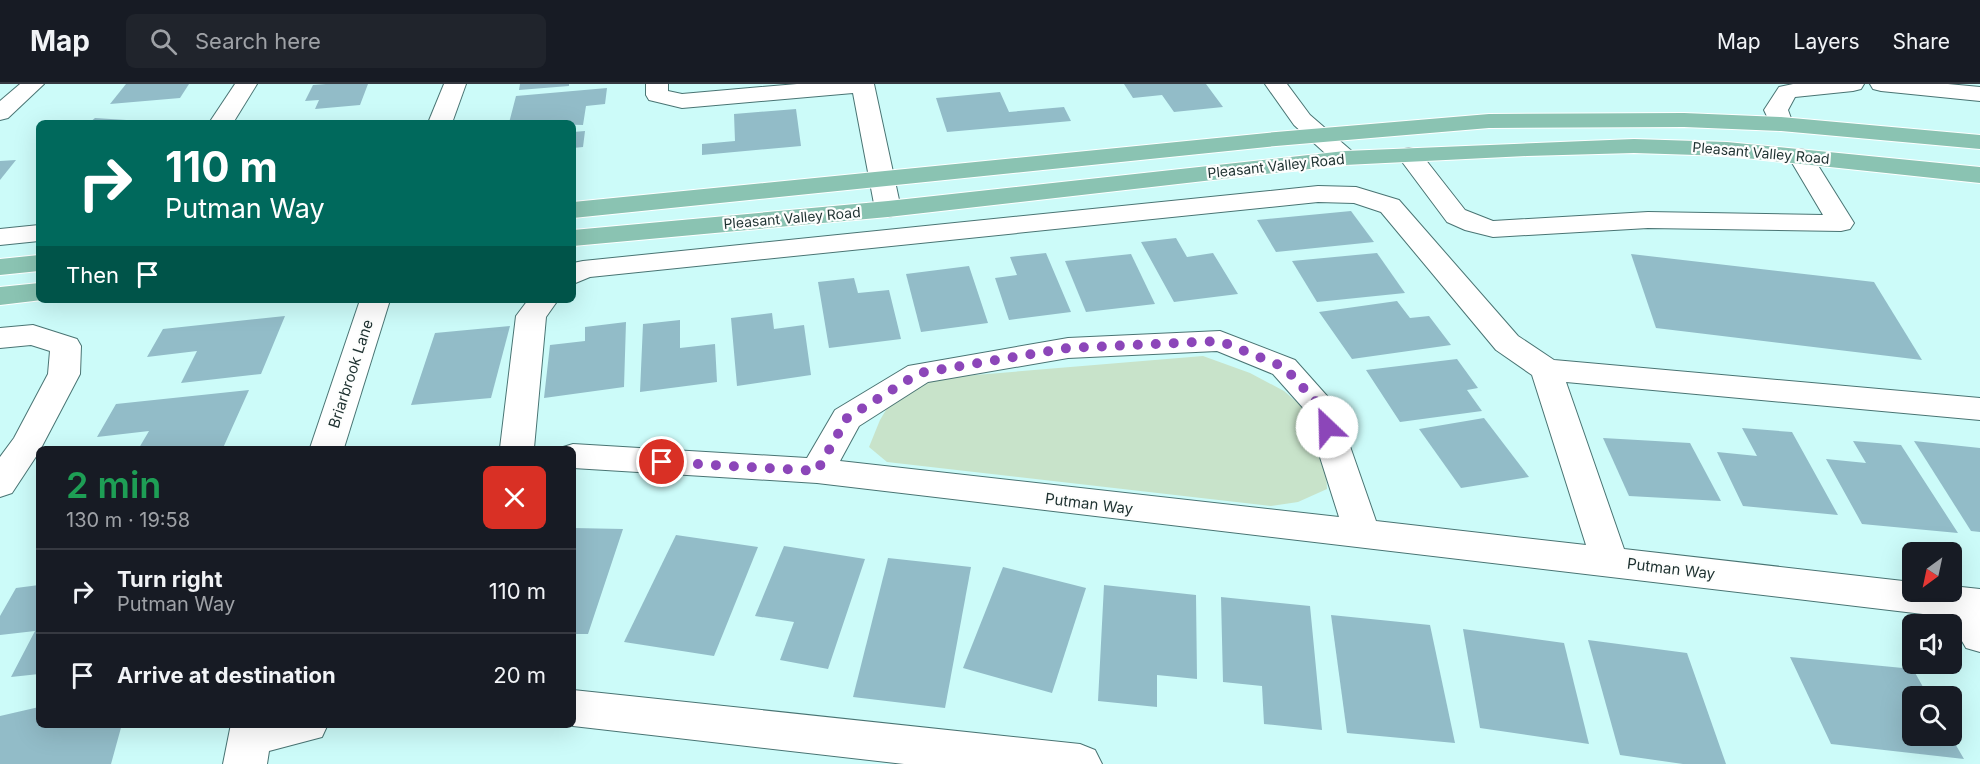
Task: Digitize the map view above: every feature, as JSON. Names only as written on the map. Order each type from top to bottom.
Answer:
[{"type":"main road","name":"Pleasant Valley Road","points":[[576,210],[882,178],[1489,121],[1629,119],[1781,124],[1980,142]]},
{"type":"main road","points":[[1781,124],[1800,156]]},
{"type":"main road","name":"Pleasant Valley Road","points":[[576,238],[888,209],[1345,158],[1409,155],[1634,146],[1727,149],[1980,175]]},
{"type":"main road","points":[[0,267],[36,263]]},
{"type":"main road","points":[[0,296],[36,292]]},
{"type":"street","points":[[0,113],[33,84]]},
{"type":"street","points":[[223,120],[246,84]]},
{"type":"street","points":[[441,120],[455,84]]},
{"type":"street","points":[[657,84],[657,94],[682,101],[863,85],[888,209]]},
{"type":"street","points":[[1276,84],[1302,120],[1345,158]]},
{"type":"street","points":[[1781,124],[1776,110],[1787,92],[1811,87],[1853,84]]},
{"type":"street","points":[[1881,84],[1980,94]]},
{"type":"street","points":[[1409,155],[1456,216],[1493,229],[1648,220],[1841,223],[1800,156]]},
{"type":"street","points":[[576,273],[583,269],[1318,194],[1356,195],[1390,206],[1507,343],[1546,370],[1980,409]]},
{"type":"street","points":[[0,237],[36,233]]},
{"type":"street","name":"Briarbrook Lane","points":[[328,446],[374,303]]},
{"type":"street","points":[[517,446],[531,316],[541,303]]},
{"type":"street","points":[[0,338],[33,335],[66,346],[64,374],[27,444],[0,484]]},
{"type":"street","points":[[817,471],[847,418],[919,373],[1068,348],[1220,341],[1284,367],[1320,406],[1362,534]]},
{"type":"street","points":[[1546,370],[1610,562]]},
{"type":"street","name":"Putman Way","points":[[576,456],[817,471],[1970,604]]},
{"type":"street","points":[[1970,604],[1980,636]]},
{"type":"street","points":[[576,708],[1080,764]]},
{"type":"street","points":[[249,742],[295,728]]},
{"type":"green space","points":[[1203,356],[1250,373],[1284,391],[1313,416],[1326,470],[1327,489],[1298,502],[1271,506],[887,462],[869,447],[880,420],[892,400],[927,379]]},
{"type":"building","points":[[126,84],[189,84],[180,98],[110,104]]},
{"type":"building","points":[[368,84],[360,105],[315,109],[319,100],[305,101],[313,85]]},
{"type":"building","points":[[520,84],[569,84],[569,86],[519,90]]},
{"type":"building","points":[[1124,84],[1206,84],[1223,107],[1174,112],[1162,95],[1133,98]]},
{"type":"building","points":[[607,88],[605,104],[586,106],[583,125],[576,125],[576,120],[510,120],[516,96]]},
{"type":"building","points":[[1000,92],[1009,112],[1064,107],[1071,121],[947,132],[936,98]]},
{"type":"building","points":[[796,109],[801,146],[702,155],[702,144],[735,141],[734,114]]},
{"type":"building","points":[[95,118],[126,120],[93,120]]},
{"type":"building","points":[[585,131],[583,147],[576,148],[576,132]]},
{"type":"building","points":[[16,160],[0,180],[0,161]]},
{"type":"building","points":[[1351,211],[1374,242],[1276,252],[1257,220]]},
{"type":"building","points":[[1176,238],[1187,257],[1213,253],[1238,294],[1174,302],[1141,242]]},
{"type":"building","points":[[1046,253],[1071,312],[1009,320],[995,278],[1017,275],[1010,257]]},
{"type":"building","points":[[1377,253],[1405,293],[1317,302],[1292,261]]},
{"type":"building","points":[[1131,254],[1155,304],[1086,312],[1065,261]]},
{"type":"building","points":[[1631,254],[1874,282],[1922,360],[1656,328]]},
{"type":"building","points":[[969,266],[988,323],[921,332],[906,274]]},
{"type":"building","points":[[854,278],[858,293],[889,290],[901,339],[829,348],[818,282]]},
{"type":"building","points":[[1397,301],[1410,318],[1429,316],[1451,345],[1352,359],[1319,312]]},
{"type":"building","points":[[772,313],[774,329],[804,325],[811,375],[737,386],[731,318]]},
{"type":"building","points":[[285,316],[261,374],[181,383],[197,351],[147,357],[163,329]]},
{"type":"building","points":[[680,320],[680,348],[715,344],[717,382],[640,392],[643,324]]},
{"type":"building","points":[[626,322],[624,387],[544,398],[550,345],[585,341],[585,327]]},
{"type":"building","points":[[510,326],[491,398],[411,405],[435,333]]},
{"type":"building","points":[[1457,359],[1478,388],[1467,390],[1482,411],[1400,422],[1366,370]]},
{"type":"building","points":[[249,390],[224,446],[140,446],[149,431],[97,437],[116,404]]},
{"type":"building","points":[[1484,418],[1529,477],[1461,488],[1419,429]]},
{"type":"building","points":[[1742,428],[1792,432],[1838,515],[1743,506],[1717,452],[1757,456]]},
{"type":"building","points":[[1603,438],[1690,443],[1721,501],[1629,496]]},
{"type":"building","points":[[1853,441],[1901,445],[1958,533],[1862,524],[1826,459],[1866,463]]},
{"type":"building","points":[[1914,441],[1980,448],[1980,532],[1971,531]]},
{"type":"building","points":[[576,528],[623,529],[588,634],[576,634]]},
{"type":"building","points":[[676,535],[758,547],[714,656],[624,642]]},
{"type":"building","points":[[784,546],[865,559],[828,669],[780,660],[794,622],[755,616]]},
{"type":"building","points":[[888,558],[971,567],[945,708],[853,697]]},
{"type":"building","points":[[1003,567],[1086,588],[1052,693],[963,668]]},
{"type":"building","points":[[36,585],[36,674],[11,677],[35,631],[0,635],[0,616],[16,588]]},
{"type":"building","points":[[1104,585],[1196,595],[1197,679],[1157,675],[1157,707],[1098,701]]},
{"type":"building","points":[[1221,597],[1310,606],[1322,730],[1264,724],[1262,686],[1223,682]]},
{"type":"building","points":[[1331,615],[1430,625],[1455,743],[1347,733]]},
{"type":"building","points":[[1463,629],[1564,643],[1589,744],[1480,728]]},
{"type":"building","points":[[1588,640],[1687,653],[1726,764],[1683,764],[1620,755]]},
{"type":"building","points":[[1790,657],[1902,668],[1902,674],[1916,674],[1922,686],[1902,686],[1902,746],[1956,746],[1964,759],[1831,744]]},
{"type":"building","points":[[36,708],[36,728],[121,728],[111,764],[0,764],[0,716]]},
{"type":"route","points":[[662,462],[817,471],[847,418],[919,373],[1068,348],[1220,341],[1284,367],[1320,406],[1327,427]]}]
